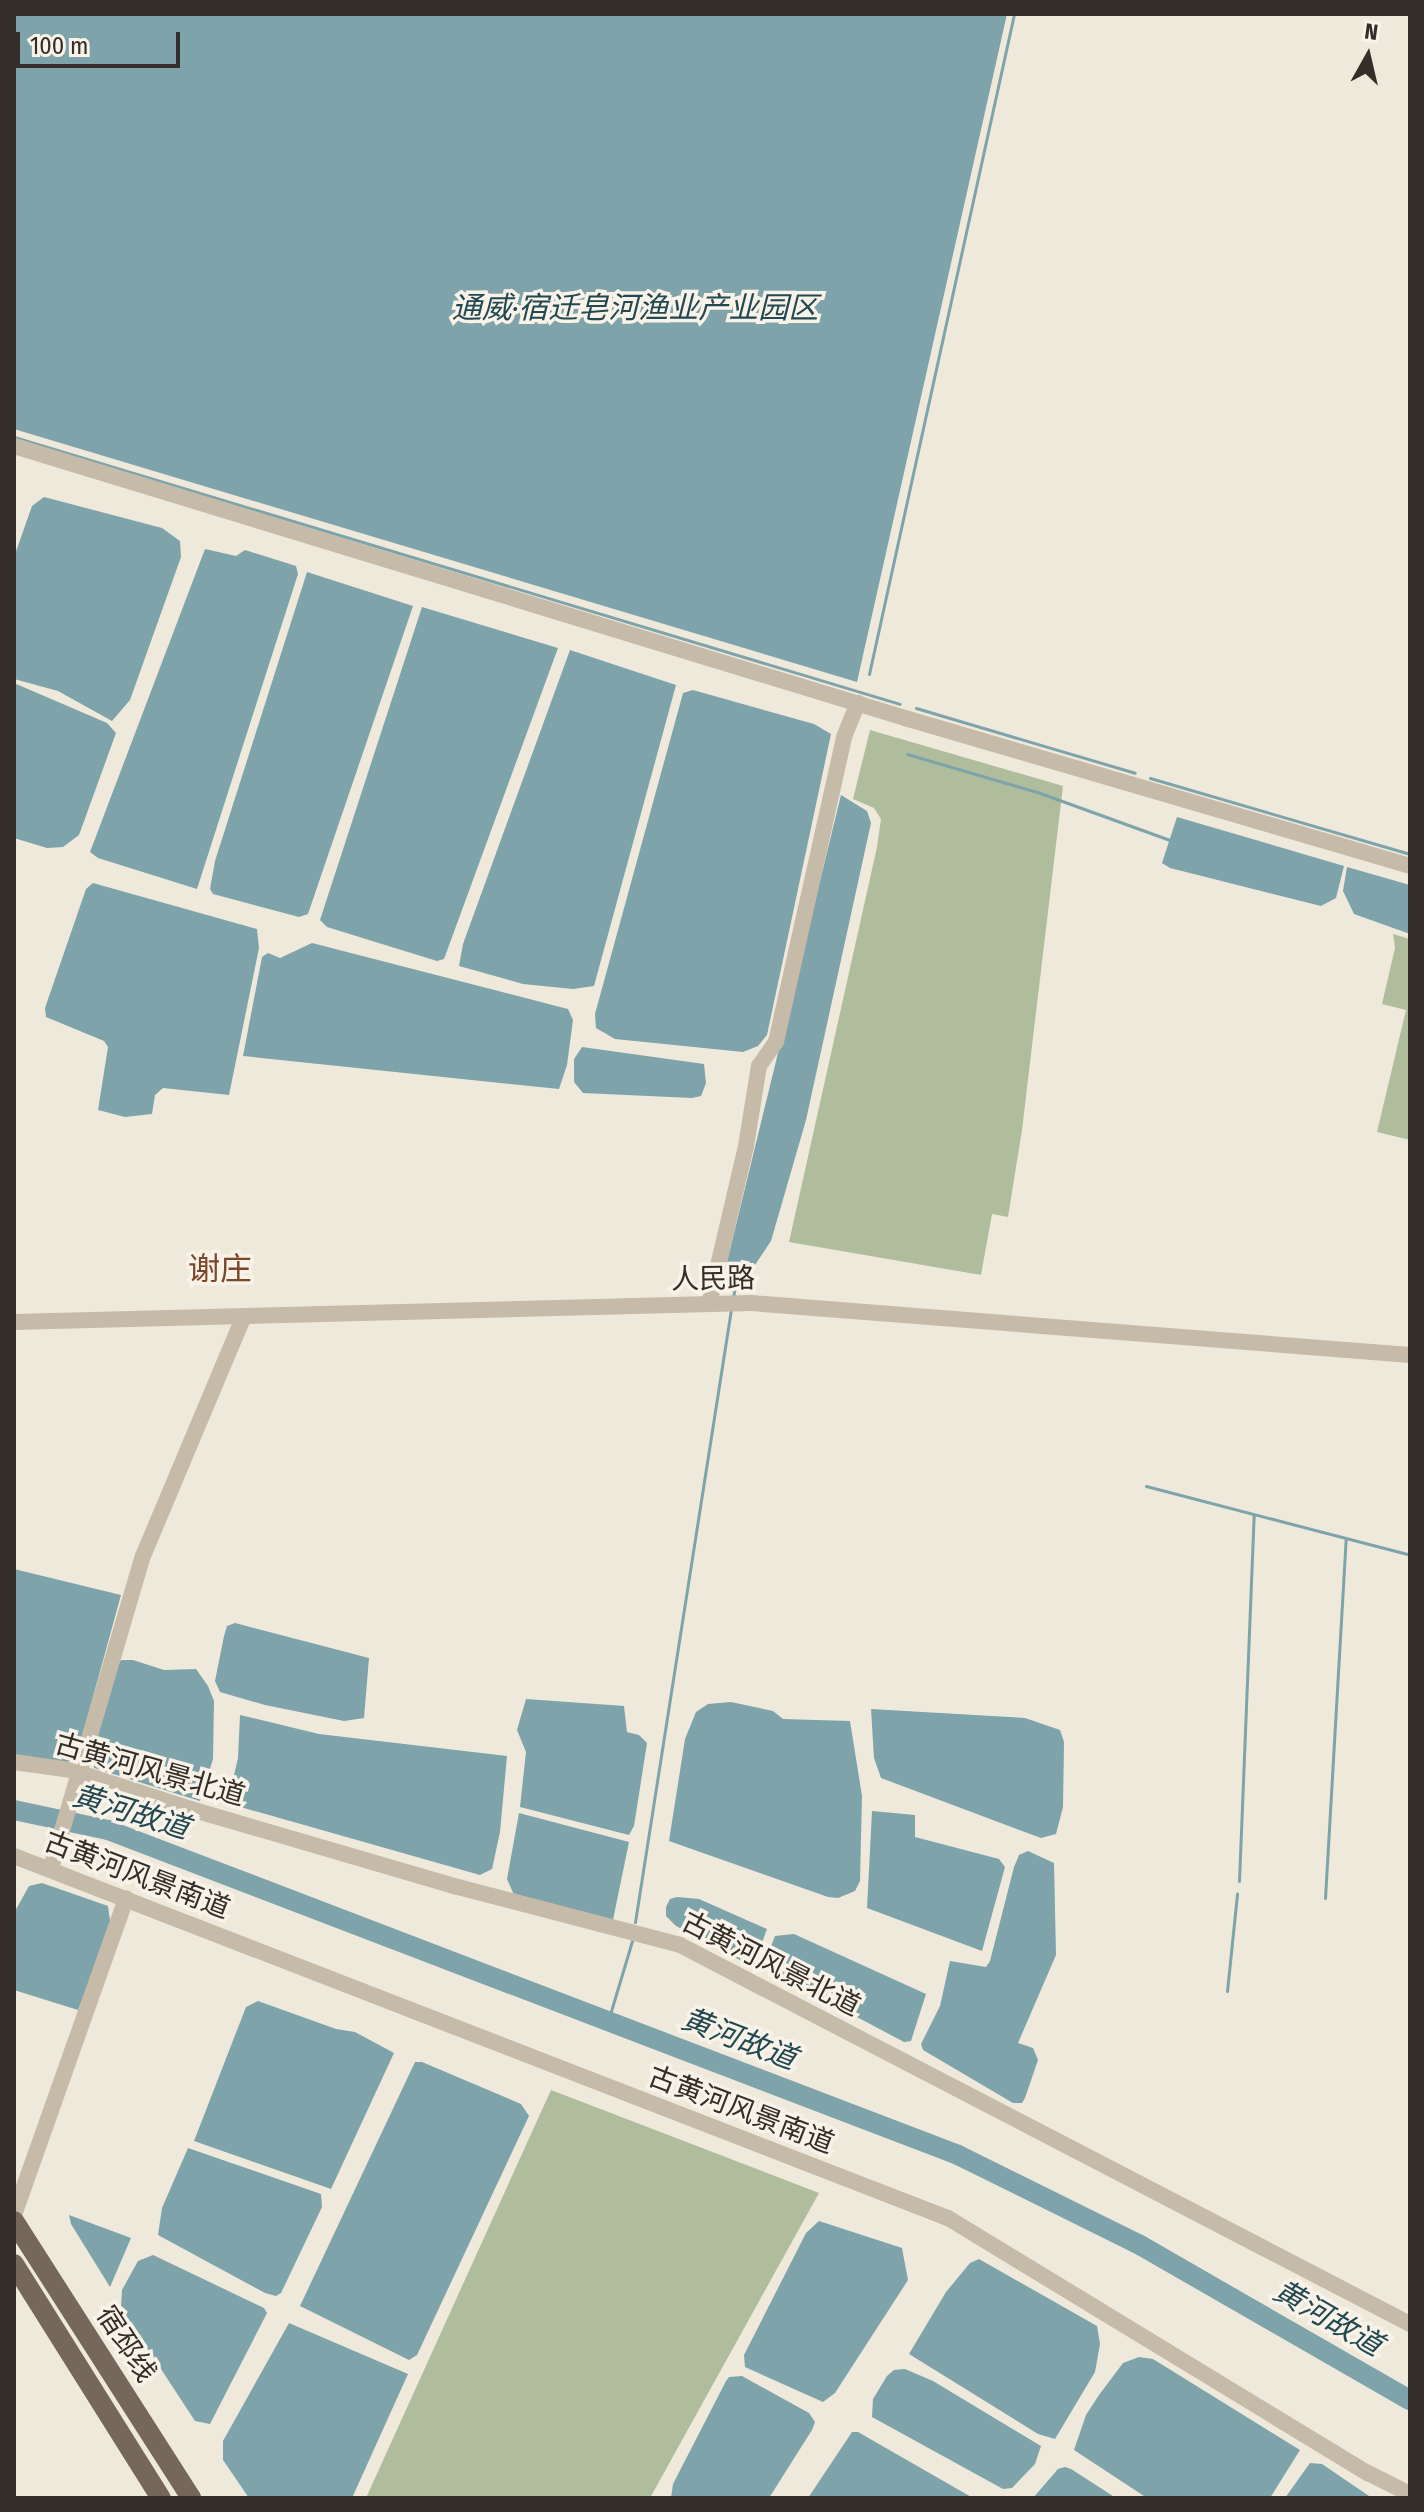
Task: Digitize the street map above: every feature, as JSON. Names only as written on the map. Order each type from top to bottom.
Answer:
[{"type":"main road","name":"宿邳线","points":[[14,2218],[191,2498]]},
{"type":"main road","name":"宿邳线","points":[[14,2264],[161,2498]]},
{"type":"street","points":[[14,446],[858,703],[1410,866]]},
{"type":"street","points":[[709,1304],[746,1146],[759,1066],[776,1042],[844,737],[858,703]]},
{"type":"street","name":"人民路","points":[[14,1322],[732,1304],[1410,1355]]},
{"type":"street","points":[[52,1864],[143,1556],[244,1316]]},
{"type":"street","name":"古黄河风景北道","points":[[14,1762],[184,1807],[472,1891],[680,1945],[1410,2324]]},
{"type":"street","name":"古黄河风景南道","points":[[14,1856],[52,1864],[126,1898],[948,2218],[1368,2473],[1410,2494]]},
{"type":"street","points":[[14,2218],[126,1898]]},
{"type":"green space","points":[[870,730],[1063,786],[1022,1130],[1008,1217],[992,1214],[981,1275],[789,1242],[877,847],[881,819],[874,808],[853,799]]},
{"type":"green space","points":[[1393,934],[1410,939],[1410,1140],[1377,1132],[1406,1010],[1382,1004],[1395,948]]},
{"type":"green space","points":[[551,2090],[819,2193],[650,2498],[366,2498]]},
{"type":"water","name":"通威·宿迁皂河渔业产业园区","points":[[14,14],[1007,14],[857,682],[14,429]]},
{"type":"water","points":[[44,497],[162,528],[180,541],[181,557],[130,700],[112,721],[58,691],[14,679],[14,557],[32,506]]},
{"type":"water","points":[[205,549],[236,556],[245,550],[296,566],[298,574],[197,889],[98,858],[90,852]]},
{"type":"water","points":[[307,572],[413,606],[308,914],[299,917],[213,894],[210,889],[215,861]]},
{"type":"water","points":[[422,607],[558,648],[444,959],[437,961],[327,927],[320,920]]},
{"type":"water","points":[[570,650],[676,685],[594,986],[573,989],[523,984],[459,966],[463,944]]},
{"type":"water","points":[[14,683],[107,723],[116,733],[79,835],[63,847],[47,848],[14,838]]},
{"type":"water","points":[[693,690],[814,724],[831,734],[767,1035],[758,1046],[743,1052],[615,1039],[596,1028],[595,1014],[683,693]]},
{"type":"water","points":[[841,795],[867,811],[871,823],[806,1120],[771,1241],[751,1271],[726,1266]]},
{"type":"water","points":[[1177,817],[1344,866],[1336,898],[1321,906],[1170,868],[1162,863]]},
{"type":"water","points":[[1347,867],[1410,885],[1410,934],[1354,914],[1343,891]]},
{"type":"water","points":[[93,883],[257,929],[259,948],[229,1095],[163,1088],[155,1095],[152,1114],[125,1117],[98,1110],[108,1047],[104,1041],[46,1017],[45,1008],[86,889]]},
{"type":"water","points":[[312,943],[568,1009],[573,1020],[567,1065],[559,1089],[243,1056],[262,957],[268,953],[280,958]]},
{"type":"water","points":[[582,1047],[704,1064],[706,1083],[701,1096],[692,1098],[583,1093],[574,1082],[574,1059]]},
{"type":"water","points":[[14,1569],[121,1595],[77,1755],[70,1766],[14,1757]]},
{"type":"water","points":[[235,1623],[369,1658],[364,1718],[344,1721],[265,1705],[220,1692],[215,1681],[224,1636],[227,1626]]},
{"type":"water","points":[[133,1660],[164,1670],[196,1669],[208,1686],[214,1701],[213,1759],[200,1801],[94,1768],[97,1722],[116,1663]]},
{"type":"water","points":[[526,1699],[624,1706],[627,1732],[639,1735],[647,1743],[634,1826],[629,1835],[520,1807],[526,1752],[517,1730]]},
{"type":"water","points":[[731,1702],[773,1711],[783,1719],[850,1721],[862,1796],[860,1881],[855,1891],[838,1898],[828,1897],[669,1841],[685,1739],[696,1712],[708,1704]]},
{"type":"water","points":[[871,1709],[1025,1718],[1060,1730],[1064,1742],[1063,1807],[1056,1834],[1041,1838],[881,1778],[874,1758]]},
{"type":"water","points":[[240,1715],[319,1734],[507,1756],[500,1832],[492,1869],[480,1875],[237,1806],[231,1788],[238,1758]]},
{"type":"water","points":[[872,1811],[915,1815],[915,1837],[999,1859],[1005,1867],[982,1951],[867,1908]]},
{"type":"water","points":[[519,1813],[629,1842],[613,1920],[514,1895],[507,1879]]},
{"type":"water","points":[[1028,1851],[1054,1863],[1056,1955],[1018,2043],[1033,2048],[1038,2060],[1025,2098],[1022,2103],[1013,2103],[923,2050],[921,2044],[940,2006],[950,1961],[986,1967],[990,1961],[1014,1867],[1019,1855]]},
{"type":"water","points":[[42,1883],[108,1906],[111,1928],[78,2010],[14,1990],[14,1913],[29,1886]]},
{"type":"water","points":[[670,1899],[699,1899],[767,1929],[753,1967],[676,1926],[666,1916],[666,1907]]},
{"type":"water","points":[[794,1934],[926,1994],[911,2041],[904,2042],[772,1972],[765,1961],[775,1936]]},
{"type":"water","points":[[258,2001],[336,2029],[355,2032],[394,2053],[331,2189],[194,2141],[246,2007]]},
{"type":"water","points":[[415,2062],[422,2062],[521,2104],[529,2116],[417,2355],[409,2360],[300,2306]]},
{"type":"water","points":[[188,2148],[321,2194],[322,2207],[281,2293],[276,2296],[265,2293],[158,2235],[162,2208]]},
{"type":"water","points":[[69,2215],[131,2238],[110,2287],[71,2224]]},
{"type":"water","points":[[819,2221],[902,2248],[908,2280],[835,2393],[823,2402],[745,2367],[744,2355],[806,2233]]},
{"type":"water","points":[[153,2255],[264,2308],[267,2313],[210,2424],[195,2421],[121,2308],[122,2290],[138,2261]]},
{"type":"water","points":[[979,2259],[1097,2326],[1100,2344],[1095,2372],[1055,2439],[1038,2434],[909,2354],[946,2292],[970,2263]]},
{"type":"water","points":[[289,2323],[408,2374],[352,2498],[249,2498],[223,2460],[223,2441]]},
{"type":"water","points":[[1139,2357],[1153,2359],[1300,2450],[1270,2498],[1147,2498],[1074,2450],[1086,2415],[1099,2395],[1123,2363]]},
{"type":"water","points":[[905,2369],[933,2381],[1041,2446],[1035,2464],[1012,2488],[1003,2489],[872,2417],[873,2399],[887,2376],[894,2370]]},
{"type":"water","points":[[742,2376],[809,2413],[815,2422],[812,2430],[769,2498],[671,2498],[673,2484],[726,2381],[729,2377]]},
{"type":"water","points":[[852,2432],[858,2432],[973,2498],[808,2498]]},
{"type":"water","points":[[1310,2463],[1322,2464],[1372,2498],[1285,2498]]},
{"type":"water","points":[[1065,2467],[1116,2498],[1033,2498],[1058,2469]]},
{"type":"waterway","points":[[869,674],[1014,14]]},
{"type":"waterway","points":[[14,437],[900,704]]},
{"type":"waterway","points":[[916,708],[1135,773]]},
{"type":"waterway","points":[[907,754],[1040,793],[1170,840]]},
{"type":"waterway","points":[[1150,778],[1410,854]]},
{"type":"waterway","points":[[733,1298],[738,1268]]},
{"type":"waterway","points":[[635,1922],[731,1309]]},
{"type":"waterway","points":[[1146,1486],[1410,1555]]},
{"type":"waterway","points":[[1239,1881],[1254,1515]]},
{"type":"waterway","points":[[1325,1898],[1346,1539]]},
{"type":"waterway","name":"黄河故道","points":[[14,1810],[108,1830],[958,2155],[1140,2245],[1410,2400]]},
{"type":"waterway","points":[[1227,1991],[1237,1894]]},
{"type":"waterway","points":[[608,2021],[632,1941]]},
{"type":"district","name":"谢庄","points":[[220,1269]]}]
